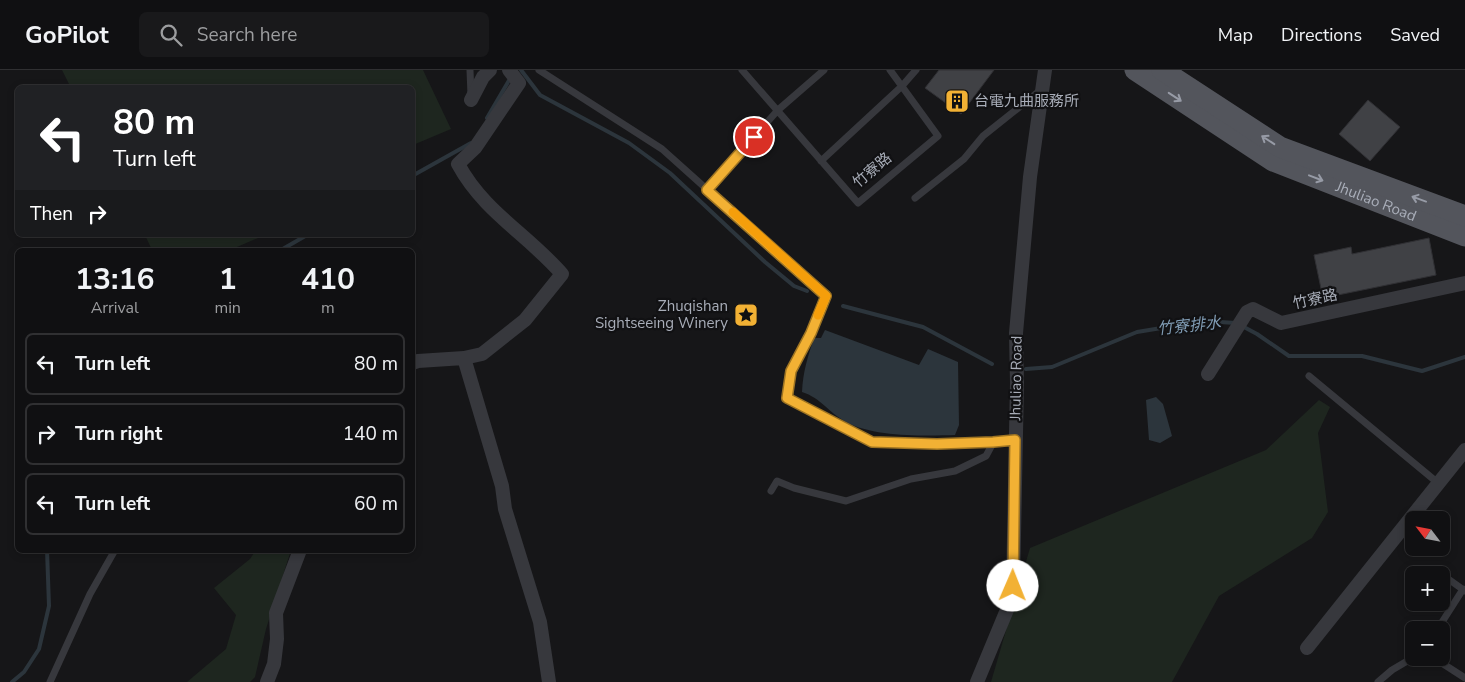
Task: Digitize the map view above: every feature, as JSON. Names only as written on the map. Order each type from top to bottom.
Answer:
[{"type":"main road","name":"Jhuliao Road","points":[[1135,70],[1273,161],[1465,236]]},
{"type":"main road","name":"Jhuliao Road","points":[[1162,70],[1280,147],[1465,216]]},
{"type":"street","points":[[471,100],[483,77],[490,70]]},
{"type":"street","points":[[415,362],[464,358],[482,354],[525,320],[562,274],[491,208],[474,188],[458,164],[474,148],[519,83],[509,70]]},
{"type":"street","name":"Jhuliao Road","points":[[977,682],[1009,605],[1013,586],[1017,383],[1016,333],[1030,177],[1045,70]]},
{"type":"street","name":"竹寮路","points":[[1208,374],[1247,312],[1253,309],[1281,323],[1465,283]]},
{"type":"street","points":[[464,358],[540,622],[549,682]]},
{"type":"street","points":[[1307,648],[1465,450]]},
{"type":"street","points":[[267,682],[274,664],[277,639],[276,613],[299,553]]},
{"type":"lane","points":[[470,70],[471,100]]},
{"type":"lane","points":[[539,70],[662,148],[826,296],[811,333],[791,371],[787,398],[872,442],[993,442],[1015,440]]},
{"type":"lane","name":"竹寮路","points":[[742,70],[858,203],[938,136],[890,70]]},
{"type":"lane","points":[[707,190],[778,110],[824,70]]},
{"type":"lane","points":[[821,161],[902,86],[916,70]]},
{"type":"lane","points":[[915,198],[964,159],[983,136],[1042,88]]},
{"type":"lane","points":[[1309,376],[1438,483]]},
{"type":"lane","points":[[771,491],[777,481],[794,488],[846,501],[911,479],[961,468],[986,456],[993,442]]},
{"type":"lane","points":[[50,682],[90,594],[112,553]]},
{"type":"lane","points":[[1443,621],[1464,590],[1450,580]]},
{"type":"lane","points":[[1378,682],[1405,662]]},
{"type":"lane","points":[[1446,666],[1465,678]]},
{"type":"shaded area","points":[[62,70],[423,70],[451,129],[415,144],[415,85],[70,85]]},
{"type":"shaded area","points":[[146,237],[260,237],[235,248],[151,248]]},
{"type":"shaded area","points":[[825,330],[919,365],[928,349],[958,362],[959,425],[955,435],[929,436],[870,431],[846,422],[814,398],[802,392],[805,370],[814,338],[821,338]]},
{"type":"shaded area","points":[[1156,397],[1163,404],[1172,436],[1160,443],[1149,440],[1146,400]]},
{"type":"shaded area","points":[[1319,400],[1330,407],[1318,433],[1328,512],[1312,538],[1219,596],[1172,682],[991,682],[1030,548],[1266,450]]},
{"type":"shaded area","points":[[254,553],[290,553],[266,629],[255,677],[250,682],[187,682],[226,649],[236,615],[214,588],[250,559]]},
{"type":"building","name":"台電九曲服務所","points":[[939,70],[994,70],[961,114],[925,88]]},
{"type":"building","points":[[1368,100],[1400,127],[1370,161],[1339,134]]},
{"type":"building","points":[[1429,238],[1436,275],[1323,298],[1314,255],[1351,247],[1352,254]]},
{"type":"waterway","points":[[521,70],[540,95],[629,143],[670,173],[765,262],[794,286],[807,291]]},
{"type":"waterway","points":[[487,118],[511,77]]},
{"type":"waterway","points":[[415,174],[471,143]]},
{"type":"waterway","points":[[284,248],[304,237]]},
{"type":"waterway","points":[[843,306],[923,327],[992,364]]},
{"type":"waterway","name":"竹寮排水","points":[[1026,369],[1052,367],[1137,332],[1204,321],[1236,323]]},
{"type":"waterway","name":"竹寮排水","points":[[1242,326],[1289,356],[1362,356],[1422,371],[1465,357]]},
{"type":"waterway","points":[[12,682],[24,672],[39,649],[49,606],[47,553]]},
{"type":"slow traffic","points":[[733,212],[826,296],[818,315]]},
{"type":"place","name":"台電九曲服務所","points":[[957,101]]},
{"type":"place","name":"Zhuqishan Sightseeing Winery","points":[[746,315]]},
{"type":"route","points":[[754,137],[707,190],[826,296],[811,333],[791,371],[787,398],[872,442],[937,444],[1015,440],[1013,586]]}]
